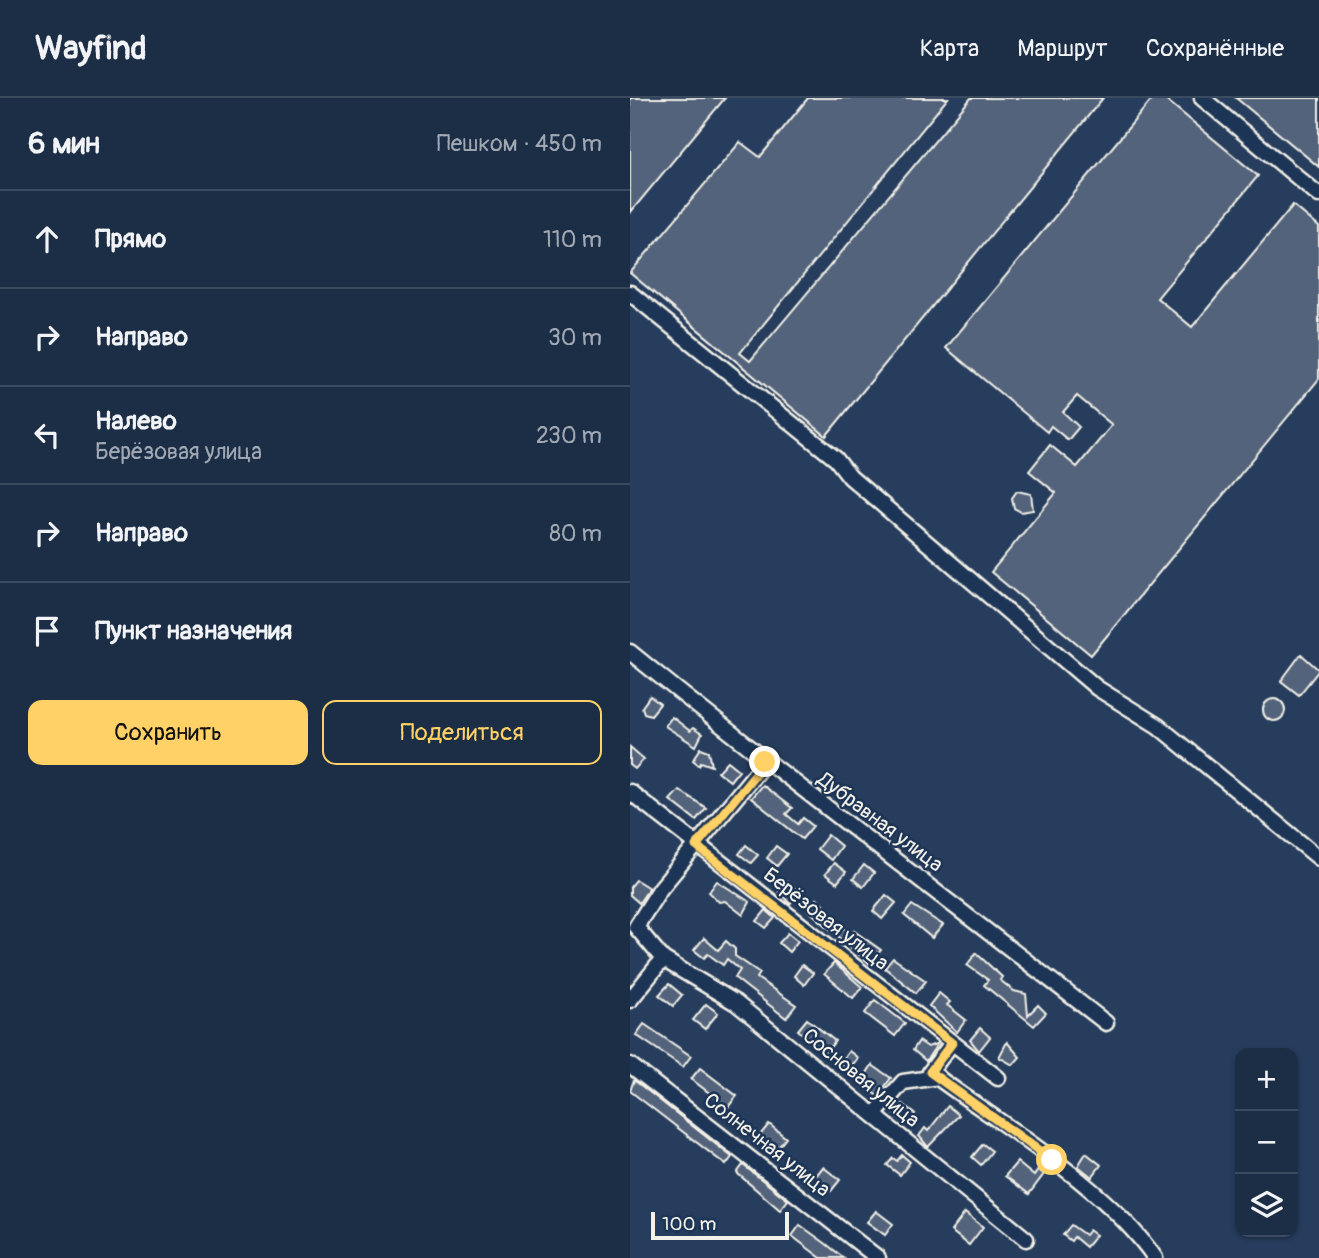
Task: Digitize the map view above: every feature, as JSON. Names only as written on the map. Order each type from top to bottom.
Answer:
[{"type":"street","points":[[1202,98],[1319,195]]},
{"type":"street","points":[[630,293],[836,459],[850,477],[1097,688],[1158,726],[1319,858]]},
{"type":"street","name":"Дубравная улица","points":[[630,652],[765,762],[1106,1023]]},
{"type":"street","points":[[633,924],[765,762]]},
{"type":"street","name":"Берёзовая улица","points":[[630,792],[696,846],[998,1078]]},
{"type":"street","name":"Сосновая улица","points":[[633,924],[663,959],[736,1003],[1026,1239]]},
{"type":"street","points":[[630,1000],[663,959]]},
{"type":"street","points":[[874,1115],[903,1082],[934,1075],[952,1043]]},
{"type":"street","name":"Солнечная улица","points":[[630,1065],[878,1258]]},
{"type":"street","points":[[934,1075],[1052,1160],[1142,1239],[1155,1258]]},
{"type":"building","points":[[630,98],[725,98],[630,213]]},
{"type":"building","points":[[808,98],[948,98],[740,353],[750,361],[971,98],[1103,98],[826,436],[630,273],[740,142],[760,157]]},
{"type":"building","points":[[1153,98],[1164,98],[1258,176],[1157,298],[1192,327],[1293,205],[1319,227],[1319,379],[1091,655],[991,572],[1056,493],[1029,471],[1050,445],[1077,467],[1112,425],[1077,396],[1063,412],[1079,427],[1068,440],[1051,426],[1047,432],[946,348]]},
{"type":"building","points":[[1236,98],[1319,98],[1319,167]]},
{"type":"building","points":[[1017,491],[1031,494],[1033,510],[1021,512],[1014,508],[1012,498]]},
{"type":"building","points":[[1301,654],[1319,670],[1299,695],[1281,681]]},
{"type":"building","points":[[650,696],[660,704],[651,715],[644,713],[642,707]]},
{"type":"building","points":[[1274,699],[1282,702],[1285,710],[1282,718],[1274,721],[1266,718],[1263,710],[1266,702]]},
{"type":"building","points":[[672,717],[690,731],[693,728],[702,734],[696,746],[665,726]]},
{"type":"building","points":[[630,747],[644,759],[635,769],[630,765]]},
{"type":"building","points":[[701,748],[709,751],[712,766],[701,762],[699,765],[693,760]]},
{"type":"building","points":[[728,761],[739,770],[730,781],[718,772]]},
{"type":"building","points":[[762,785],[792,808],[786,814],[798,824],[803,818],[813,826],[802,839],[751,798]]},
{"type":"building","points":[[679,790],[706,808],[696,820],[670,800]]},
{"type":"building","points":[[828,835],[841,846],[831,860],[817,849]]},
{"type":"building","points":[[746,845],[758,855],[751,863],[739,854]]},
{"type":"building","points":[[776,846],[787,854],[777,866],[767,858]]},
{"type":"building","points":[[834,863],[846,872],[837,883],[825,874]]},
{"type":"building","points":[[864,865],[874,873],[863,887],[853,879]]},
{"type":"building","points":[[636,880],[649,888],[639,903],[630,895],[630,887]]},
{"type":"building","points":[[717,881],[750,902],[743,915],[725,901],[719,902],[709,892]]},
{"type":"building","points":[[787,882],[799,892],[790,904],[779,892]]},
{"type":"building","points":[[886,895],[896,903],[882,919],[873,911]]},
{"type":"building","points":[[817,899],[826,906],[822,911],[852,934],[854,931],[881,950],[870,964],[808,910]]},
{"type":"building","points":[[912,905],[943,925],[932,938],[904,915]]},
{"type":"building","points":[[766,910],[775,918],[766,928],[757,921]]},
{"type":"building","points":[[788,933],[798,941],[789,952],[779,943]]},
{"type":"building","points":[[704,938],[718,950],[726,941],[735,949],[735,956],[760,973],[757,978],[796,1005],[786,1018],[735,978],[740,970],[727,959],[723,965],[708,954],[704,958],[694,950]]},
{"type":"building","points":[[976,953],[1002,977],[1000,980],[1014,991],[1026,994],[1028,1015],[1038,1005],[1046,1013],[1034,1026],[984,985],[988,980],[967,965]]},
{"type":"building","points":[[893,958],[926,981],[916,993],[885,968]]},
{"type":"building","points":[[834,963],[862,987],[853,998],[824,974]]},
{"type":"building","points":[[802,965],[813,973],[804,985],[794,976]]},
{"type":"building","points":[[669,984],[682,995],[673,1006],[659,995]]},
{"type":"building","points":[[939,993],[950,1002],[947,1005],[966,1020],[957,1032],[929,1006]]},
{"type":"building","points":[[875,1000],[905,1023],[895,1036],[865,1013]]},
{"type":"building","points":[[706,1004],[718,1013],[705,1029],[693,1020]]},
{"type":"building","points":[[807,1019],[835,1041],[825,1054],[798,1030]]},
{"type":"building","points":[[644,1024],[691,1056],[683,1067],[636,1035]]},
{"type":"building","points":[[980,1028],[990,1037],[979,1051],[970,1040]]},
{"type":"building","points":[[919,1041],[928,1047],[938,1043],[926,1061],[913,1050]]},
{"type":"building","points":[[1007,1042],[1020,1057],[1013,1065],[999,1057]]},
{"type":"building","points":[[849,1051],[858,1058],[848,1070],[840,1063]]},
{"type":"building","points":[[872,1065],[891,1078],[878,1096],[860,1084]]},
{"type":"building","points":[[700,1068],[737,1096],[728,1107],[691,1079]]},
{"type":"building","points":[[634,1080],[732,1157],[726,1165],[630,1091]]},
{"type":"building","points":[[903,1104],[915,1114],[907,1124],[895,1114]]},
{"type":"building","points":[[948,1106],[959,1115],[928,1147],[919,1136],[925,1128],[928,1131]]},
{"type":"building","points":[[769,1124],[786,1138],[777,1149],[760,1135]]},
{"type":"building","points":[[983,1144],[992,1151],[981,1165],[972,1157]]},
{"type":"building","points":[[1086,1153],[1101,1165],[1092,1177],[1078,1166]]},
{"type":"building","points":[[902,1155],[910,1162],[900,1175],[887,1165],[893,1158],[897,1161]]},
{"type":"building","points":[[1017,1162],[1034,1176],[1038,1170],[1044,1174],[1029,1194],[1005,1176]]},
{"type":"building","points":[[743,1165],[788,1200],[780,1210],[737,1173]]},
{"type":"building","points":[[823,1167],[840,1180],[831,1191],[814,1178]]},
{"type":"building","points":[[876,1211],[893,1224],[885,1235],[867,1222]]},
{"type":"building","points":[[965,1213],[983,1227],[969,1245],[951,1231]]},
{"type":"building","points":[[800,1225],[844,1258],[821,1258],[792,1236]]},
{"type":"building","points":[[1071,1225],[1085,1235],[1089,1230],[1096,1235],[1086,1247],[1074,1237],[1071,1241],[1063,1235]]},
{"type":"route","points":[[765,762],[696,846],[952,1043],[930,1072],[1052,1160]]}]
